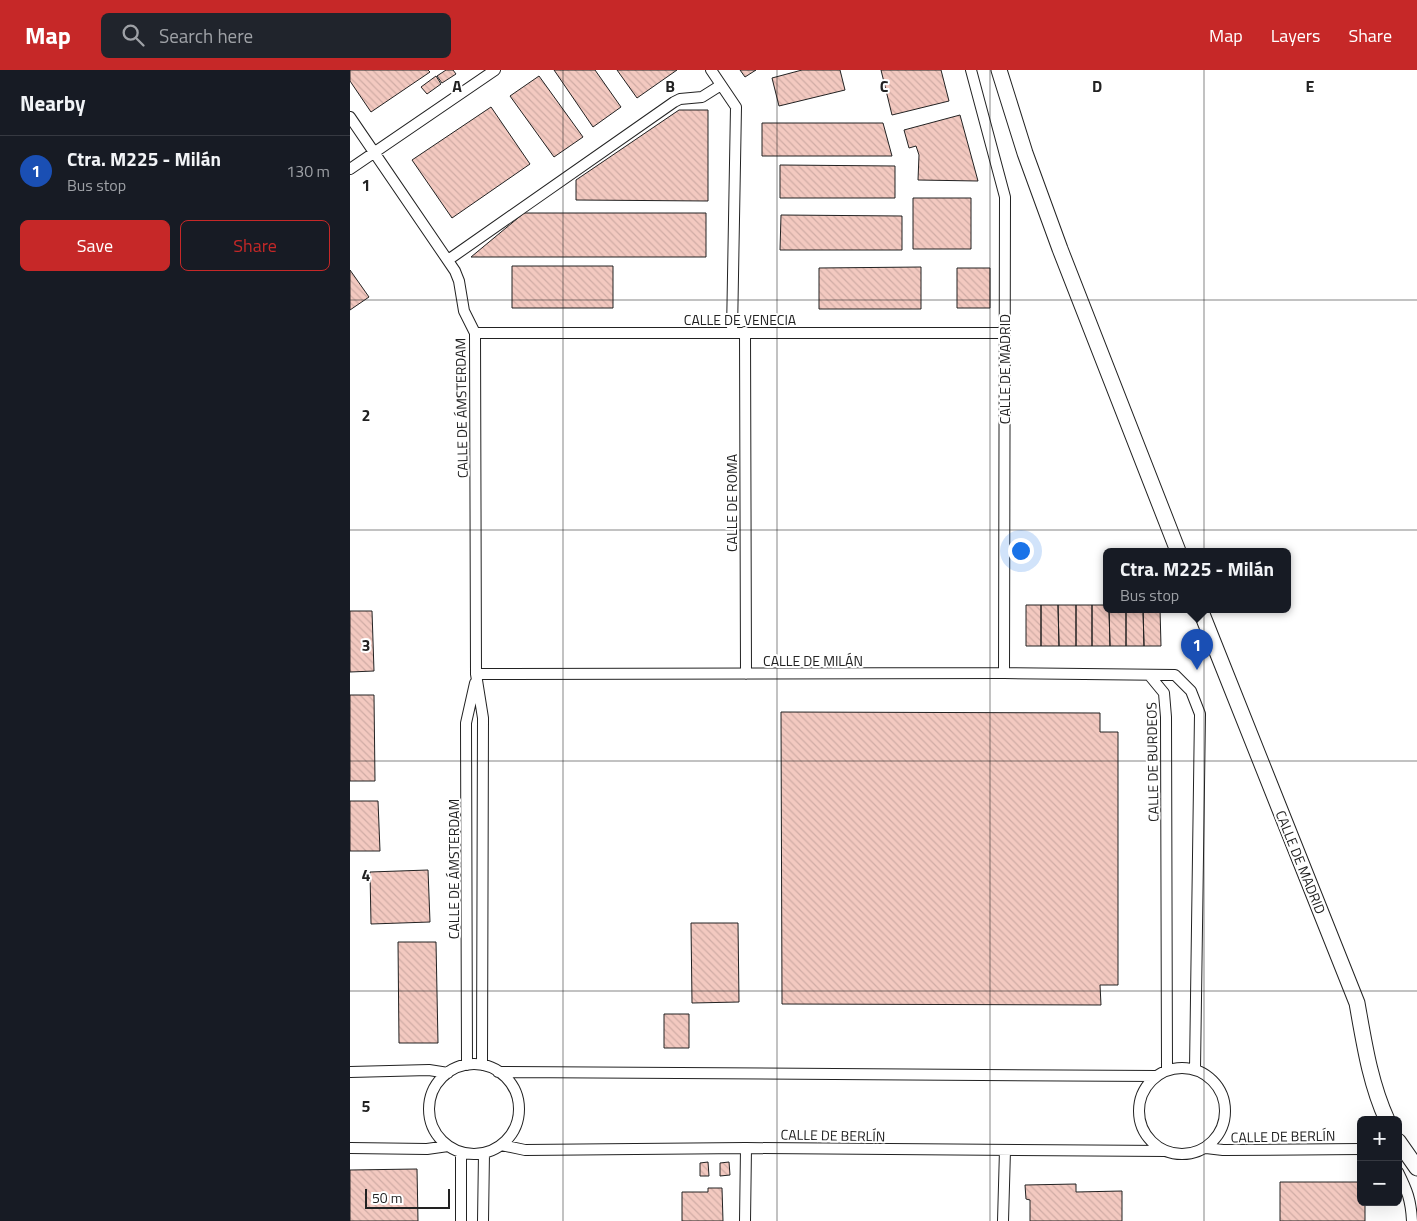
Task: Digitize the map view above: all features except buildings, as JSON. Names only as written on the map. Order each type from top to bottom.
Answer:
[{"type":"street","points":[[350,169],[495,70]]},
{"type":"street","points":[[711,70],[736,107],[732,332]]},
{"type":"street","name":"CALLE DE MADRID","points":[[972,70],[1005,198],[1004,673]]},
{"type":"street","points":[[999,70],[1060,250],[1177,548]]},
{"type":"street","points":[[448,260],[674,102],[680,99],[702,97],[721,85]]},
{"type":"street","name":"CALLE DE ÁMSTERDAM","points":[[350,117],[455,271],[459,281],[464,311],[475,332],[476,674],[483,718],[482,1065]]},
{"type":"street","name":"CALLE DE VENECIA","points":[[475,332],[1004,333]]},
{"type":"street","name":"CALLE DE ROMA","points":[[745,332],[746,674]]},
{"type":"street","name":"CALLE DE MADRID","points":[[1202,613],[1357,1003],[1367,1056],[1385,1116]]},
{"type":"street","name":"CALLE DE MILÁN","points":[[476,674],[1004,673],[1150,676]]},
{"type":"street","name":"CALLE DE ÁMSTERDAM","points":[[467,1065],[466,723],[476,674]]},
{"type":"street","points":[[1150,676],[1174,676],[1191,691],[1200,714],[1195,1069]]},
{"type":"street","name":"CALLE DE BURDEOS","points":[[1150,676],[1164,693],[1166,717],[1167,1070]]},
{"type":"street","points":[[467,1065],[482,1065],[498,1072],[509,1081],[516,1094],[519,1108],[517,1122],[511,1135],[501,1145],[484,1153],[472,1154],[461,1152],[448,1146],[438,1136],[432,1124],[429,1110],[431,1095],[438,1083],[448,1073],[467,1065]]},
{"type":"street","points":[[1181,1067],[1195,1069],[1218,1085],[1224,1098],[1226,1112],[1223,1126],[1217,1138],[1206,1148],[1193,1153],[1179,1155],[1166,1151],[1154,1144],[1146,1135],[1140,1122],[1141,1096],[1147,1085],[1167,1070],[1181,1067]]},
{"type":"street","points":[[350,1072],[429,1070],[448,1073]]},
{"type":"street","points":[[498,1072],[1157,1076]]},
{"type":"street","name":"CALLE DE BERLÍN","points":[[501,1145],[525,1150],[746,1148],[1166,1151]]},
{"type":"street","points":[[350,1148],[427,1149],[448,1146]]},
{"type":"street","points":[[1402,1147],[1417,1168]]},
{"type":"street","points":[[745,1221],[746,1148]]},
{"type":"street","name":"CALLE DE BERLÍN","points":[[1206,1148],[1223,1150],[1357,1149]]},
{"type":"street","points":[[1004,1221],[1005,1150]]},
{"type":"street","points":[[461,1152],[461,1221]]},
{"type":"street","points":[[483,1221],[484,1153]]},
{"type":"street","points":[[1402,1182],[1411,1204],[1412,1221]]},
{"type":"place","name":"Ctra. M225 - Milán","points":[[1197,670]]}]
